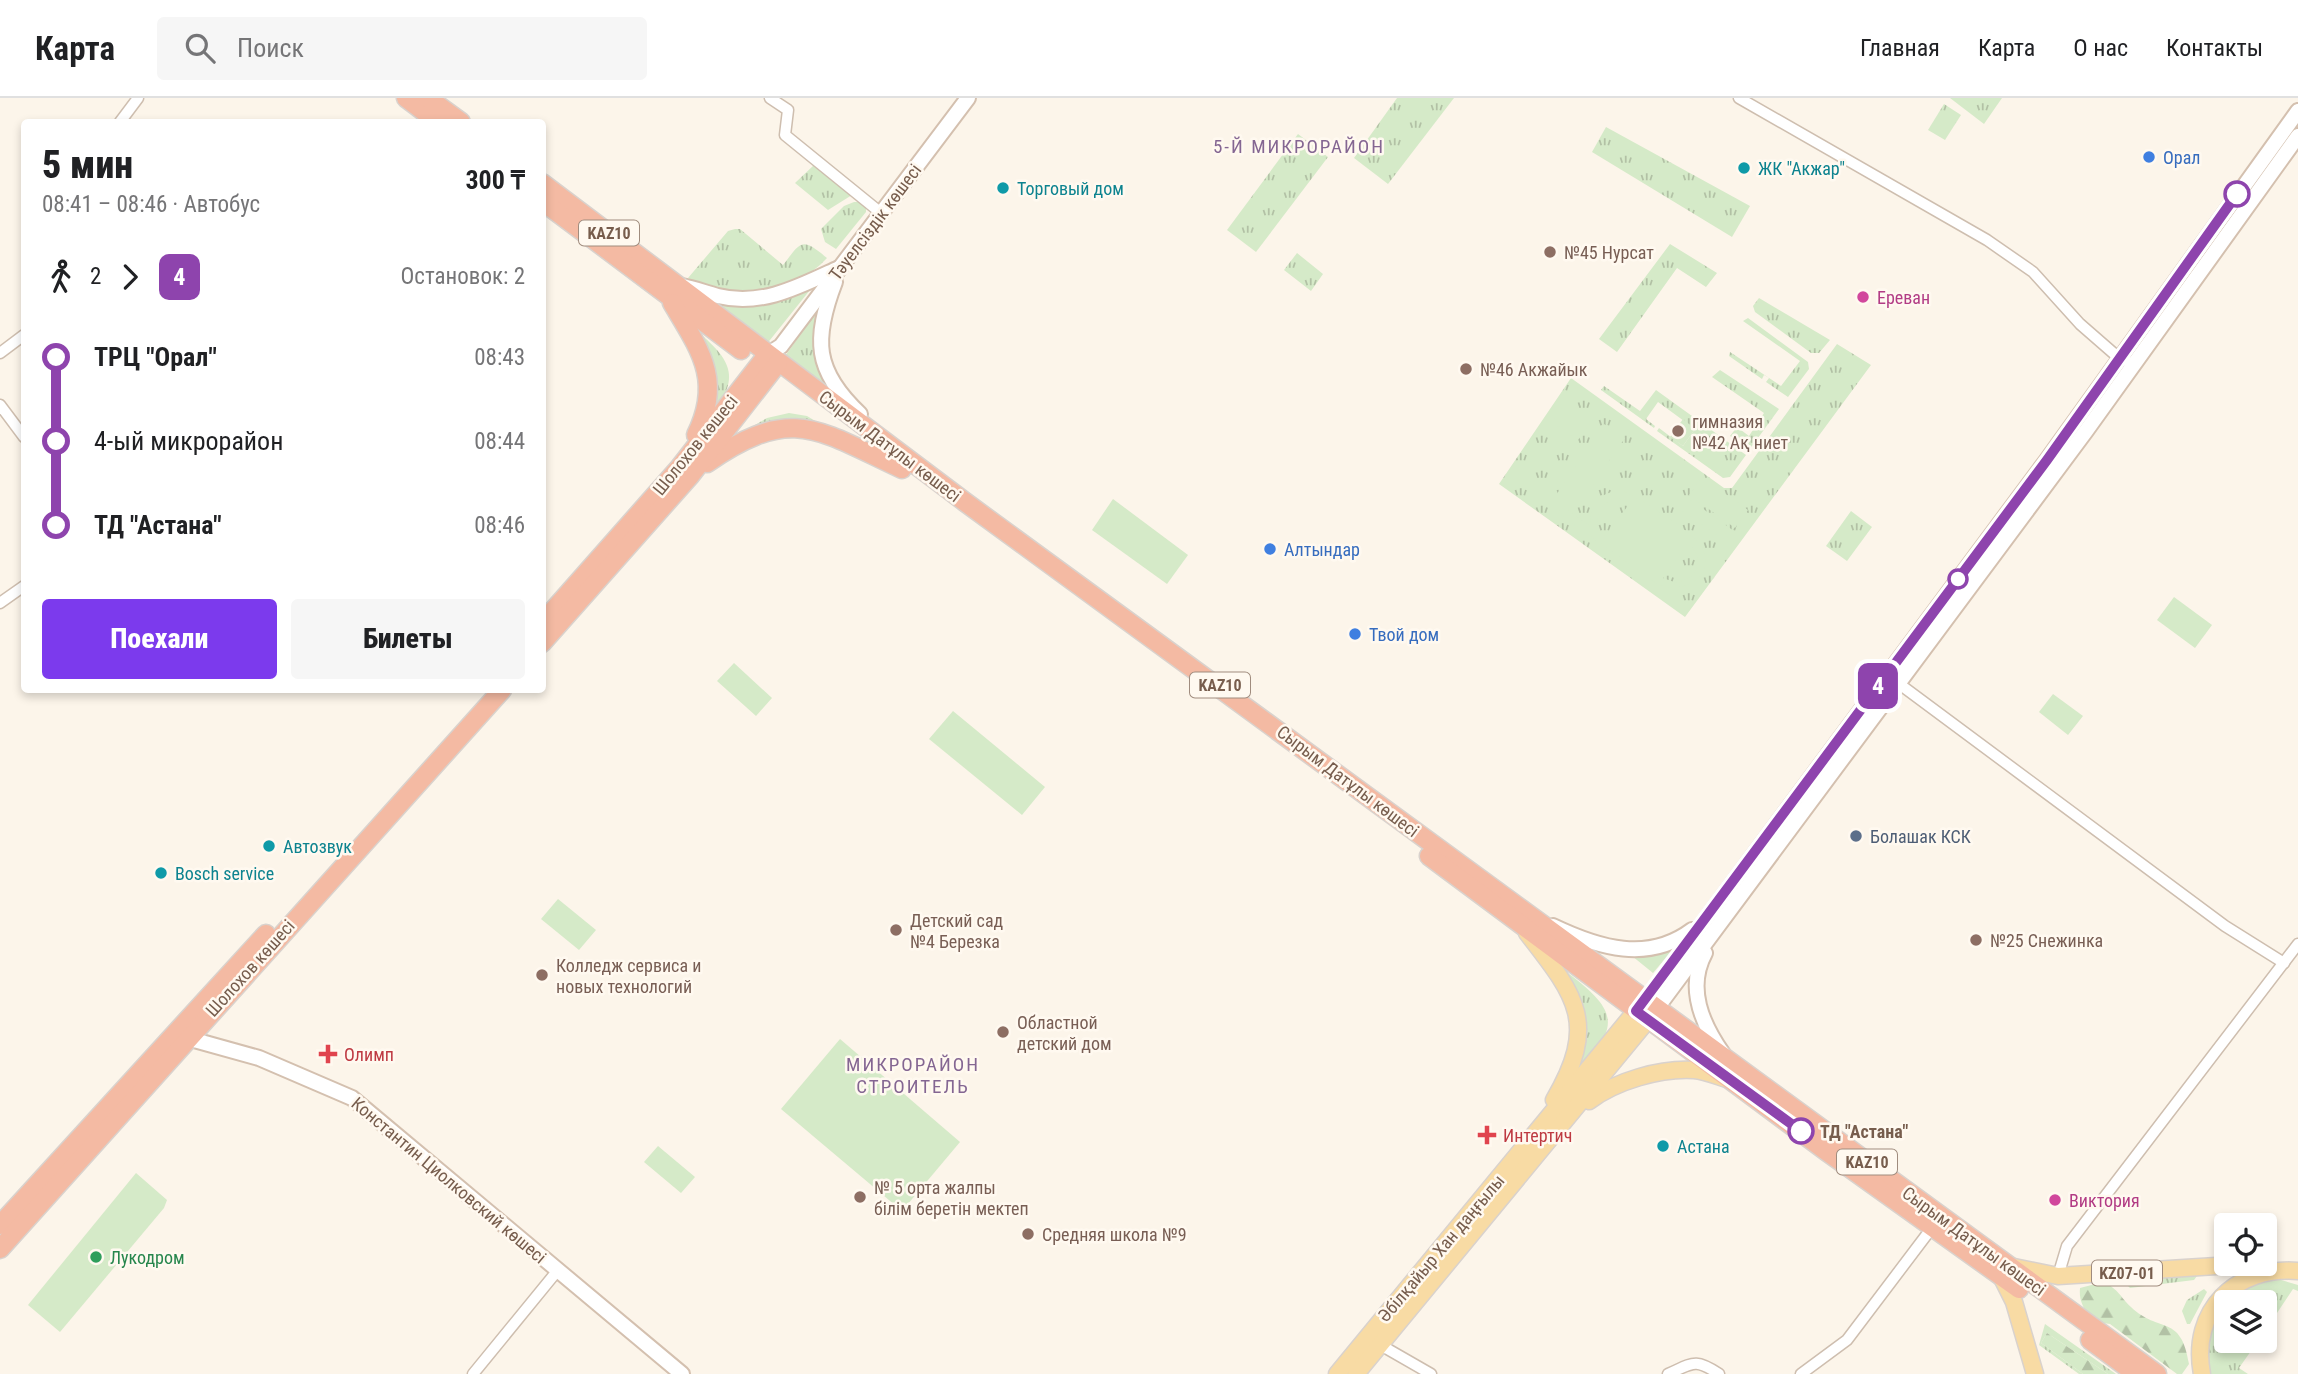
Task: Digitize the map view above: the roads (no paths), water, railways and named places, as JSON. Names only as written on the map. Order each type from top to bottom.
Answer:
[{"type":"highway","points":[[406,98],[434,119]]},
{"type":"highway","points":[[428,98],[457,119]]},
{"type":"highway","name":"Сырым Датұлы көшесі","points":[[546,186],[671,289]]},
{"type":"highway","name":"Сырым Датұлы көшесі","points":[[546,204],[771,360],[906,464],[1647,1010],[1731,1080],[2157,1374]]},
{"type":"highway","points":[[671,289],[700,352],[708,378],[708,405],[684,472]]},
{"type":"highway","name":"Шолохов көшесі","points":[[549,625],[624,551],[771,360]]},
{"type":"highway","points":[[684,472],[751,436],[777,427],[820,430],[906,464]]},
{"type":"highway","name":"Шолохов көшесі","points":[[549,625],[592,566],[629,525],[684,472]]},
{"type":"highway","name":"Шолохов көшесі","points":[[0,1249],[280,920],[483,693]]},
{"type":"highway","name":"Шолохов көшесі","points":[[0,1225],[499,693]]},
{"type":"highway","name":"Сырым Датұлы көшесі","points":[[1647,1010],[1726,1058],[1936,1221]]},
{"type":"highway","name":"Сырым Датұлы көшесі","points":[[2004,1270],[2136,1374]]},
{"type":"main road","name":"Тәуелсіздік көшесі","points":[[771,360],[968,98]]},
{"type":"main road","name":"Әбілқайыр Хан даңғылы","points":[[2126,361],[2298,111]]},
{"type":"main road","name":"Әбілқайыр Хан даңғылы","points":[[1337,1374],[1373,1341],[1570,1115],[2126,361],[2298,136]]},
{"type":"main road","points":[[671,289],[720,297],[756,299],[784,293],[840,268]]},
{"type":"main road","points":[[840,268],[819,330],[823,364],[843,398],[906,464]]},
{"type":"main road","points":[[1525,919],[1606,947],[1628,950],[1660,947],[1674,942],[1714,919]]},
{"type":"main road","points":[[1525,919],[1568,987],[1578,1019],[1575,1056],[1557,1096],[1532,1138]]},
{"type":"main road","points":[[1714,919],[1695,984],[1708,1031],[1726,1058]]},
{"type":"main road","name":"Әбілқайыр Хан даңғылы","points":[[1356,1374],[1373,1341],[1532,1138],[1647,1010]]},
{"type":"main road","name":"Константин Циолковский көшесі","points":[[182,1034],[259,1058],[352,1098],[682,1374]]},
{"type":"main road","points":[[1570,1115],[1604,1090],[1657,1074],[1695,1070],[1731,1080]]},
{"type":"main road","name":"KZ07-01","points":[[2004,1270],[2058,1276],[2214,1266]]},
{"type":"main road","points":[[2277,1266],[2298,1270]]},
{"type":"main road","points":[[2206,1267],[2219,1281],[2220,1290]]},
{"type":"main road","points":[[2004,1270],[2035,1374]]},
{"type":"main road","points":[[2231,1290],[2248,1277],[2280,1270],[2298,1270]]},
{"type":"main road","points":[[2202,1374],[2201,1340],[2214,1307]]},
{"type":"street","points":[[122,119],[138,98]]},
{"type":"street","points":[[770,98],[788,110],[785,135],[881,213]]},
{"type":"street","points":[[1739,98],[1987,240],[2033,272],[2080,324],[2126,361]]},
{"type":"street","points":[[0,353],[21,337]]},
{"type":"street","points":[[0,405],[21,433]]},
{"type":"street","points":[[0,603],[21,588]]},
{"type":"street","points":[[1892,679],[2225,926],[2284,964]]},
{"type":"street","points":[[2058,1276],[2067,1246],[2298,944]]},
{"type":"street","points":[[1801,1374],[1847,1340],[1936,1221]]},
{"type":"street","points":[[473,1374],[558,1270]]},
{"type":"street","points":[[1373,1341],[1431,1374]]},
{"type":"street","points":[[1668,1374],[1694,1362],[1719,1374]]},
{"type":"place","name":"Орал","points":[[2149,157]]},
{"type":"place","name":"ЖК \"Акжар\"","points":[[1744,168]]},
{"type":"place","name":"Торговый дом","points":[[1003,188]]},
{"type":"place","name":"№45 Нурсат","points":[[1550,252]]},
{"type":"place","name":"Ереван","points":[[1863,297]]},
{"type":"place","name":"№46 Акжайык","points":[[1466,369]]},
{"type":"place","name":"гимназия №42 Ақ ниет","points":[[1678,431]]},
{"type":"place","name":"Алтындар","points":[[1270,549]]},
{"type":"place","name":"Твой дом","points":[[1355,634]]},
{"type":"place","name":"Болашак КСК","points":[[1856,836]]},
{"type":"place","name":"Автозвук","points":[[269,846]]},
{"type":"place","name":"Bosch service","points":[[161,873]]},
{"type":"place","name":"Детский сад №4 Березка","points":[[896,930]]},
{"type":"place","name":"№25 Снежинка","points":[[1976,940]]},
{"type":"place","name":"Колледж сервиса и новых технологий","points":[[542,975]]},
{"type":"place","name":"Областной детский дом","points":[[1003,1032]]},
{"type":"place","name":"Олимп","points":[[328,1054]]},
{"type":"place","name":"ТД \"Астана\"","points":[[1801,1131]]},
{"type":"place","name":"Интертич","points":[[1487,1135]]},
{"type":"place","name":"Астана","points":[[1663,1146]]},
{"type":"place","name":"№ 5 орта жалпы білім беретін мектеп","points":[[860,1197]]},
{"type":"place","name":"Виктория","points":[[2055,1200]]},
{"type":"place","name":"Средняя школа №9","points":[[1028,1234]]},
{"type":"place","name":"Лукодром","points":[[96,1257]]},
{"type":"district","name":"5-Й МИКРОРАЙОН","points":[[1299,146]]},
{"type":"district","name":"МИКРОРАЙОН СТРОИТЕЛЬ","points":[[913,1075]]}]
